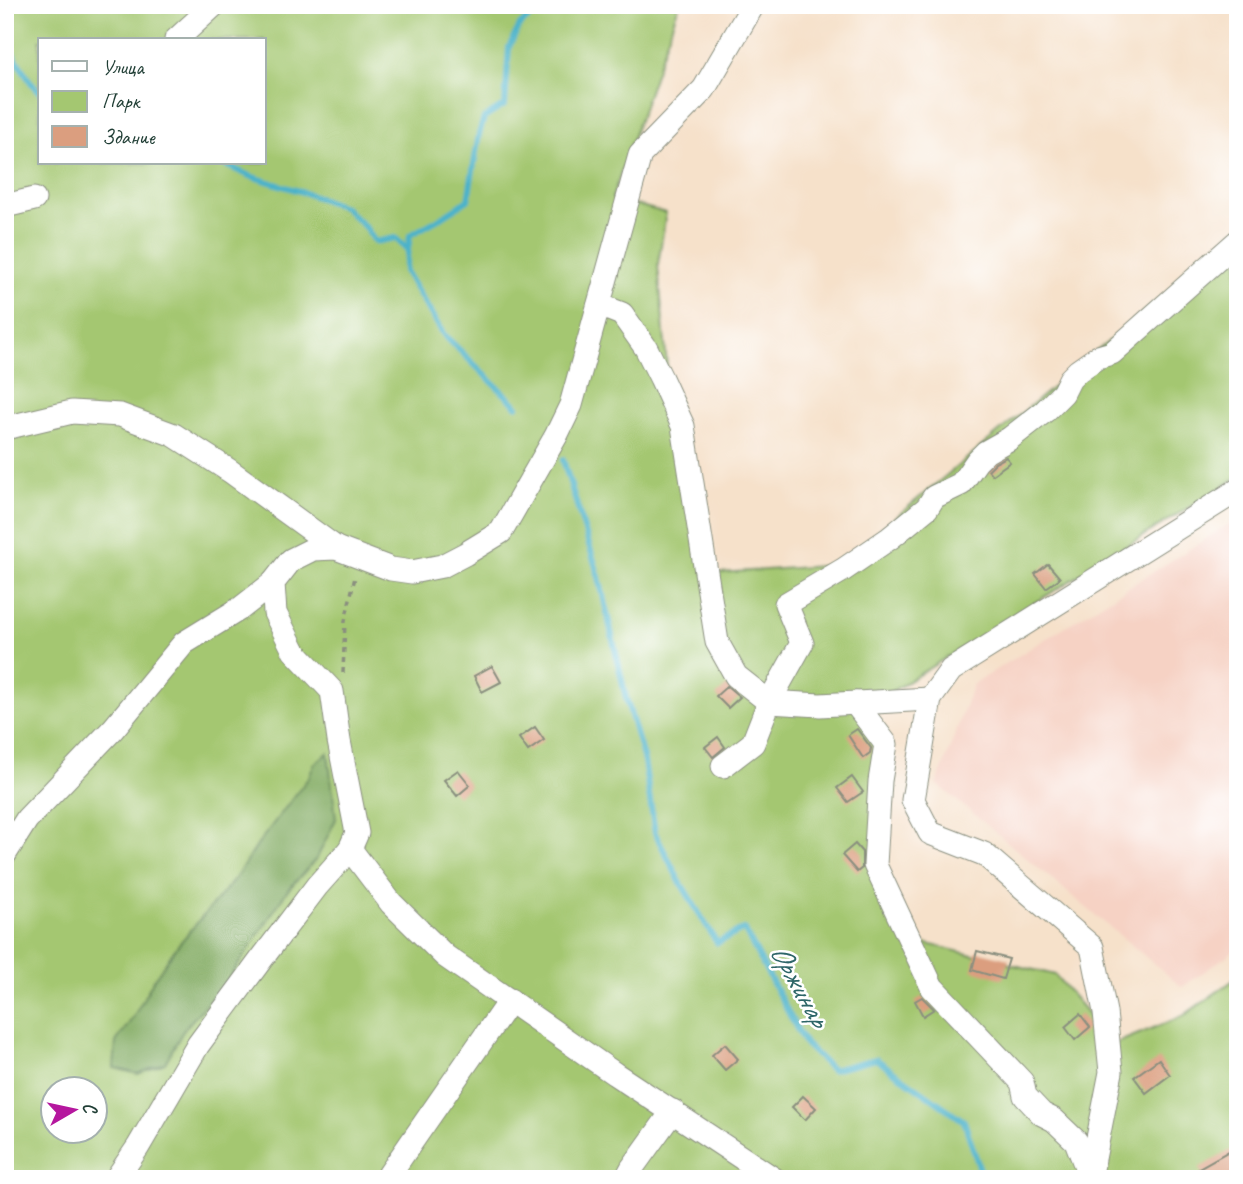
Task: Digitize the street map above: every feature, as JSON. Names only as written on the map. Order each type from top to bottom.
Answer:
[{"type":"street","points":[[178,38],[214,5]]},
{"type":"street","points":[[5,428],[72,412],[120,415],[174,435],[230,471],[336,548],[391,569],[412,572],[442,566],[466,554],[501,532],[571,405],[640,155],[704,89],[753,5]]},
{"type":"street","points":[[5,206],[34,199]]},
{"type":"street","points":[[723,766],[753,743],[769,702],[802,643],[786,604],[890,538],[927,508],[934,497],[961,484],[986,452],[1009,439],[1045,411],[1063,393],[1070,379],[1089,362],[1112,353],[1238,241]]},
{"type":"street","points":[[599,305],[622,314],[646,348],[683,426],[717,642],[736,677],[769,702],[820,705],[930,699]]},
{"type":"street","points":[[1090,1178],[1111,1072],[1105,1012],[1092,947],[984,854],[930,833],[913,800],[930,699],[951,670],[1238,490]]},
{"type":"street","points":[[5,854],[27,819],[113,729],[184,643],[241,608],[272,583],[291,561],[313,549],[336,548]]},
{"type":"street","points":[[116,1179],[198,1045],[317,886],[350,849],[357,833],[339,741],[337,683],[294,650],[275,613],[272,583]]},
{"type":"street","points":[[855,703],[886,744],[880,781],[875,865],[932,987],[1022,1082],[1025,1096],[1042,1114],[1054,1120],[1076,1141],[1090,1178]]},
{"type":"street","points":[[350,849],[391,903],[445,956],[615,1074],[774,1179]]},
{"type":"street","points":[[386,1179],[510,1000]]},
{"type":"street","points":[[626,1179],[673,1111]]},
{"type":"path","points":[[337,683],[345,621],[354,579],[373,562]]},
{"type":"shaded area","points":[[1238,519],[1238,948],[1182,987],[937,784],[973,684]]},
{"type":"green space","points":[[5,5],[679,5],[612,198],[666,213],[658,265],[671,410],[704,574],[838,565],[1238,232],[1238,477],[865,708],[895,782],[874,847],[911,940],[1055,975],[1114,1044],[1183,1016],[1238,977],[1238,1179],[5,1179]]},
{"type":"green space","points":[[328,753],[336,819],[317,858],[287,891],[229,979],[184,1029],[165,1063],[138,1074],[114,1068],[116,1042],[154,979],[178,945],[234,880],[309,777],[314,764]]},
{"type":"building","points":[[1006,457],[1010,462],[992,475],[988,470]]},
{"type":"building","points":[[1048,564],[1060,578],[1046,588],[1035,574]]},
{"type":"building","points":[[492,666],[501,682],[482,692],[474,676]]},
{"type":"building","points":[[727,686],[740,697],[728,708],[716,696]]},
{"type":"building","points":[[535,727],[544,740],[528,751],[519,738]]},
{"type":"building","points":[[857,729],[871,748],[870,753],[863,758],[848,735]]},
{"type":"building","points":[[718,737],[725,747],[713,757],[705,747]]},
{"type":"building","points":[[458,770],[470,785],[457,796],[444,780]]},
{"type":"building","points":[[852,777],[863,792],[848,802],[837,788]]},
{"type":"building","points":[[855,844],[862,852],[862,868],[857,872],[842,855]]},
{"type":"building","points":[[977,951],[1009,959],[1003,979],[972,970]]},
{"type":"building","points":[[922,997],[934,1009],[923,1016],[915,1001]]},
{"type":"building","points":[[1080,1014],[1090,1027],[1075,1040],[1065,1027]]},
{"type":"building","points":[[725,1044],[738,1059],[725,1070],[712,1055]]},
{"type":"building","points":[[1159,1059],[1170,1075],[1146,1093],[1134,1077]]},
{"type":"building","points":[[803,1096],[816,1108],[805,1120],[792,1107]]},
{"type":"building","points":[[1238,1146],[1238,1179],[1205,1179],[1199,1168]]},
{"type":"waterway","points":[[517,406],[444,335],[405,271],[410,235],[468,200],[484,118],[505,105],[509,47],[520,25],[544,5]]},
{"type":"waterway","points":[[5,42],[38,91]]},
{"type":"waterway","points":[[223,164],[250,176],[344,207],[366,228],[375,242],[395,238],[408,250]]},
{"type":"waterway","name":"Оржинар","points":[[563,460],[599,577],[626,698],[644,761],[655,833],[679,880],[717,943],[744,929],[805,1044],[832,1070],[876,1059],[964,1121],[983,1179]]}]
